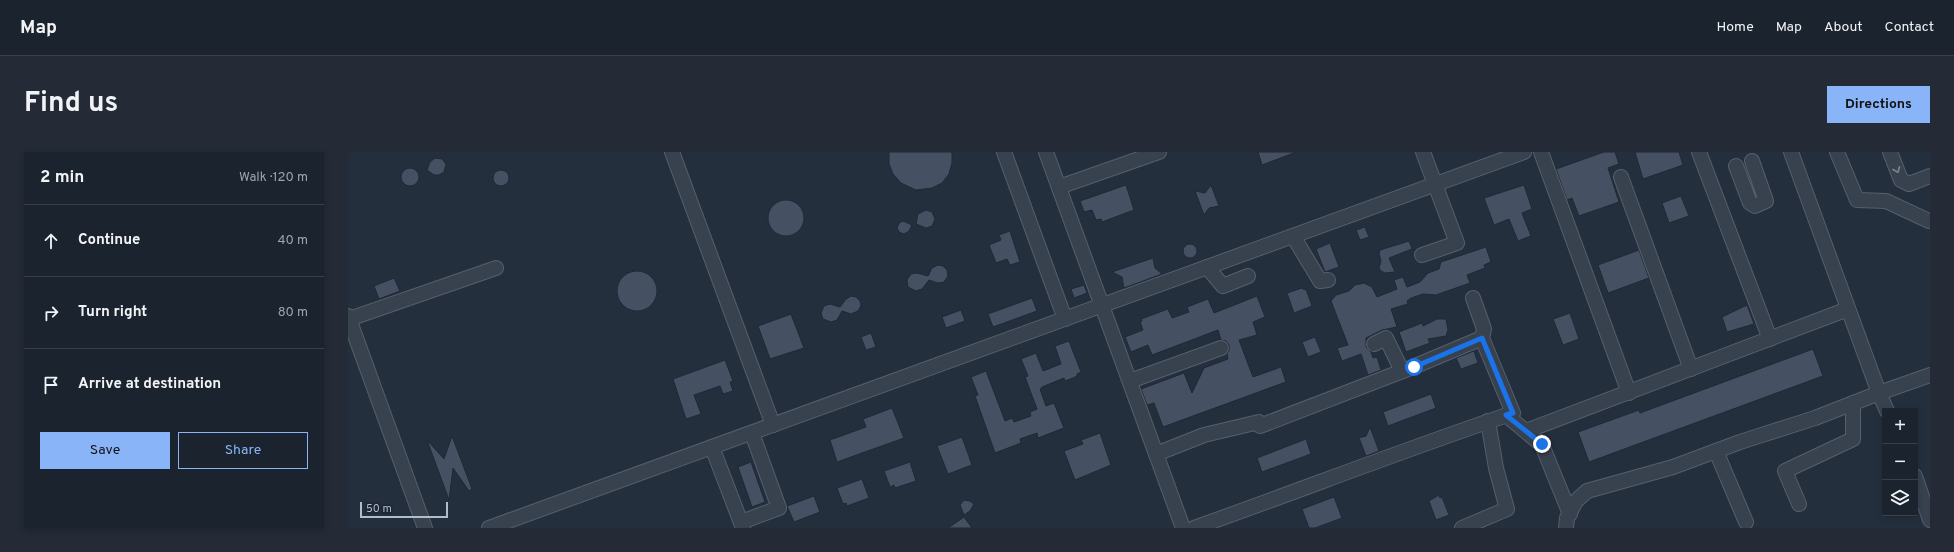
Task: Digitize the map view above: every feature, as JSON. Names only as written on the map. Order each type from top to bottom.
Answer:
[{"type":"lane","points":[[672,152],[773,425]]},
{"type":"lane","points":[[1004,152],[1065,319]]},
{"type":"lane","points":[[1046,152],[1183,528]]},
{"type":"lane","points":[[1059,187],[1159,152]]},
{"type":"lane","points":[[1422,255],[1457,243],[1423,152]]},
{"type":"lane","points":[[489,528],[1524,152]]},
{"type":"lane","points":[[1542,152],[1629,392]]},
{"type":"lane","points":[[1699,152],[1770,339]]},
{"type":"lane","points":[[1791,152],[1886,408]]},
{"type":"lane","points":[[1836,152],[1857,200],[1886,201],[1930,222]]},
{"type":"lane","points":[[1890,152],[1901,180],[1909,184],[1930,176]]},
{"type":"lane","points":[[1753,156],[1766,201],[1755,206],[1750,203],[1733,167],[1753,156]]},
{"type":"lane","points":[[1621,177],[1691,369]]},
{"type":"lane","points":[[1293,236],[1320,281],[1328,280]]},
{"type":"lane","points":[[1207,267],[1223,286],[1248,276]]},
{"type":"lane","points":[[425,528],[348,318],[496,268]]},
{"type":"lane","points":[[1194,528],[1307,488],[1350,470],[1513,413],[1482,338],[1484,329],[1473,298]]},
{"type":"lane","points":[[1526,432],[1848,309]]},
{"type":"lane","points":[[1374,344],[1386,338],[1402,371]]},
{"type":"lane","points":[[1156,454],[1204,435],[1259,422],[1260,426],[1482,338]]},
{"type":"lane","points":[[1130,381],[1221,348]]},
{"type":"lane","points":[[1566,528],[1576,501],[1587,491],[1673,467],[1716,450],[1815,418],[1930,375]]},
{"type":"lane","points":[[1799,504],[1785,471],[1853,439],[1853,403]]},
{"type":"lane","points":[[1506,415],[1542,444],[1570,514]]},
{"type":"lane","points":[[1468,527],[1507,509],[1496,468],[1488,421]]},
{"type":"lane","points":[[712,447],[742,525],[779,508],[752,433]]},
{"type":"lane","points":[[1716,450],[1746,522]]},
{"type":"lane","points":[[1916,480],[1930,520]]},
{"type":"building","points":[[889,152],[952,152],[952,163],[949,174],[942,183],[932,188],[916,190],[901,183],[893,174],[889,164]]},
{"type":"building","points":[[1258,152],[1293,152],[1294,153],[1262,165]]},
{"type":"building","points":[[1604,152],[1615,152],[1619,164],[1608,168],[1619,202],[1579,216],[1572,198],[1567,200],[1556,169]]},
{"type":"building","points":[[1635,152],[1679,152],[1683,165],[1643,179]]},
{"type":"building","points":[[435,158],[442,159],[446,164],[444,172],[439,175],[434,175],[427,170],[430,162]]},
{"type":"building","points":[[410,168],[416,171],[419,177],[416,183],[410,186],[404,183],[401,177],[404,171]]},
{"type":"building","points":[[498,170],[504,170],[509,175],[507,184],[504,186],[498,186],[493,181],[493,175]]},
{"type":"building","points":[[1126,185],[1134,210],[1102,222],[1101,219],[1096,220],[1092,210],[1084,212],[1080,201]]},
{"type":"building","points":[[1211,185],[1219,206],[1209,208],[1204,215],[1195,191],[1205,193]]},
{"type":"building","points":[[1524,185],[1532,209],[1522,213],[1531,236],[1518,241],[1509,219],[1494,225],[1484,198]]},
{"type":"building","points":[[1681,196],[1689,216],[1669,223],[1662,203]]},
{"type":"building","points":[[789,200],[799,205],[803,211],[803,225],[799,231],[793,235],[783,236],[773,231],[769,225],[768,215],[773,205],[779,201]]},
{"type":"building","points":[[926,210],[932,212],[935,219],[932,226],[926,228],[916,224],[918,214]]},
{"type":"building","points":[[903,221],[912,225],[909,231],[904,234],[899,232],[897,228],[899,223]]},
{"type":"building","points":[[1365,227],[1369,237],[1360,240],[1356,230]]},
{"type":"building","points":[[1010,231],[1020,262],[1010,265],[1007,259],[996,263],[989,245],[1001,240],[999,235]]},
{"type":"building","points":[[1409,241],[1412,249],[1389,258],[1395,272],[1385,273],[1381,271],[1379,268],[1381,261],[1379,254],[1380,250]]},
{"type":"building","points":[[1330,243],[1339,267],[1325,272],[1316,249]]},
{"type":"building","points":[[1190,244],[1195,246],[1197,251],[1195,256],[1190,258],[1185,256],[1183,251],[1185,246]]},
{"type":"building","points":[[1486,247],[1491,262],[1484,265],[1485,268],[1467,275],[1470,283],[1436,295],[1423,294],[1411,298],[1407,301],[1408,304],[1391,309],[1397,327],[1382,330],[1366,338],[1366,347],[1371,352],[1373,358],[1377,357],[1381,370],[1368,375],[1361,354],[1342,361],[1337,348],[1348,345],[1331,301],[1336,295],[1349,291],[1355,285],[1364,283],[1372,287],[1377,297],[1397,289],[1394,280],[1403,277],[1407,287],[1420,282],[1428,273],[1439,269],[1441,262]]},
{"type":"building","points":[[1639,250],[1649,278],[1608,293],[1598,265]]},
{"type":"building","points":[[1153,258],[1155,268],[1162,274],[1124,288],[1122,277],[1112,272]]},
{"type":"building","points":[[938,265],[943,266],[947,270],[948,276],[944,282],[938,283],[929,280],[922,289],[916,291],[908,287],[907,280],[911,274],[917,273],[928,276],[932,268]]},
{"type":"building","points":[[633,271],[641,271],[648,274],[654,280],[657,291],[654,302],[648,308],[641,311],[633,311],[626,308],[620,302],[617,295],[617,287],[620,280],[626,274]]},
{"type":"building","points":[[394,278],[400,291],[379,299],[374,286]]},
{"type":"building","points":[[1084,285],[1087,293],[1074,298],[1071,289]]},
{"type":"building","points":[[1302,288],[1304,290],[1306,289],[1312,306],[1294,313],[1287,293]]},
{"type":"building","points":[[851,296],[856,297],[860,301],[861,306],[858,311],[851,314],[842,311],[837,320],[831,322],[823,319],[821,313],[824,306],[830,304],[840,307],[846,299]]},
{"type":"building","points":[[1257,296],[1265,317],[1253,322],[1257,335],[1239,340],[1253,377],[1281,367],[1286,382],[1163,427],[1154,403],[1147,405],[1141,389],[1184,373],[1192,393],[1204,368],[1228,359],[1227,354],[1229,345],[1226,341],[1221,340],[1218,330],[1152,355],[1148,345],[1131,352],[1125,337],[1143,330],[1140,322],[1142,321],[1141,319],[1168,309],[1172,318],[1189,312],[1187,307],[1208,299],[1214,313]]},
{"type":"building","points":[[1032,298],[1037,311],[993,327],[988,314]]},
{"type":"building","points":[[1747,305],[1754,324],[1727,332],[1722,317]]},
{"type":"building","points":[[961,310],[965,321],[946,328],[942,317]]},
{"type":"building","points":[[1570,313],[1579,339],[1563,345],[1553,319]]},
{"type":"building","points":[[791,314],[804,348],[770,359],[758,326]]},
{"type":"building","points":[[1437,319],[1446,319],[1448,330],[1446,336],[1428,339],[1430,343],[1406,352],[1399,332],[1422,323],[1423,326]]},
{"type":"building","points":[[871,333],[876,347],[866,350],[861,337]]},
{"type":"building","points":[[1315,337],[1321,352],[1308,357],[1302,342]]},
{"type":"building","points":[[1069,341],[1081,372],[1073,378],[1065,381],[1064,378],[1040,389],[1046,406],[1054,403],[1064,428],[1038,438],[1037,433],[1020,439],[1021,443],[995,453],[975,396],[978,395],[971,377],[986,371],[1005,421],[1012,418],[1014,422],[1031,416],[1030,412],[1037,409],[1025,377],[1028,376],[1021,359],[1036,353],[1043,371],[1061,364],[1055,346]]},
{"type":"building","points":[[1813,349],[1823,376],[1589,462],[1578,432],[1639,410],[1640,413]]},
{"type":"building","points":[[1474,351],[1478,363],[1461,369],[1456,358]]},
{"type":"building","points":[[725,360],[733,381],[730,382],[733,391],[723,394],[720,386],[694,395],[701,414],[686,419],[673,379]]},
{"type":"building","points":[[1431,394],[1436,408],[1388,426],[1383,412]]},
{"type":"building","points":[[892,408],[904,438],[837,462],[830,440],[866,427],[863,419]]},
{"type":"building","points":[[1370,427],[1379,451],[1366,456],[1359,438],[1366,436]]},
{"type":"building","points":[[1100,433],[1111,465],[1075,480],[1064,451],[1083,444],[1081,440]]},
{"type":"building","points":[[452,436],[472,489],[469,491],[453,468],[449,500],[427,440],[444,459]]},
{"type":"building","points":[[962,437],[972,465],[948,474],[937,446]]},
{"type":"building","points":[[1306,439],[1311,454],[1262,472],[1257,458]]},
{"type":"building","points":[[751,462],[765,502],[752,507],[738,467]]},
{"type":"building","points":[[910,462],[916,481],[895,488],[894,485],[890,487],[884,471]]},
{"type":"building","points":[[862,479],[869,498],[847,506],[846,503],[843,504],[837,488]]},
{"type":"building","points":[[1439,495],[1440,498],[1442,497],[1449,515],[1436,520],[1429,501]]},
{"type":"building","points":[[814,496],[820,512],[794,522],[787,506]]},
{"type":"building","points":[[1334,497],[1342,518],[1315,528],[1309,528],[1302,509]]},
{"type":"building","points":[[964,500],[970,501],[974,504],[970,511],[964,515],[960,505]]},
{"type":"building","points":[[964,517],[972,528],[948,528]]},
{"type":"route","points":[[1414,367],[1482,338],[1513,413],[1506,415],[1542,444]]}]
